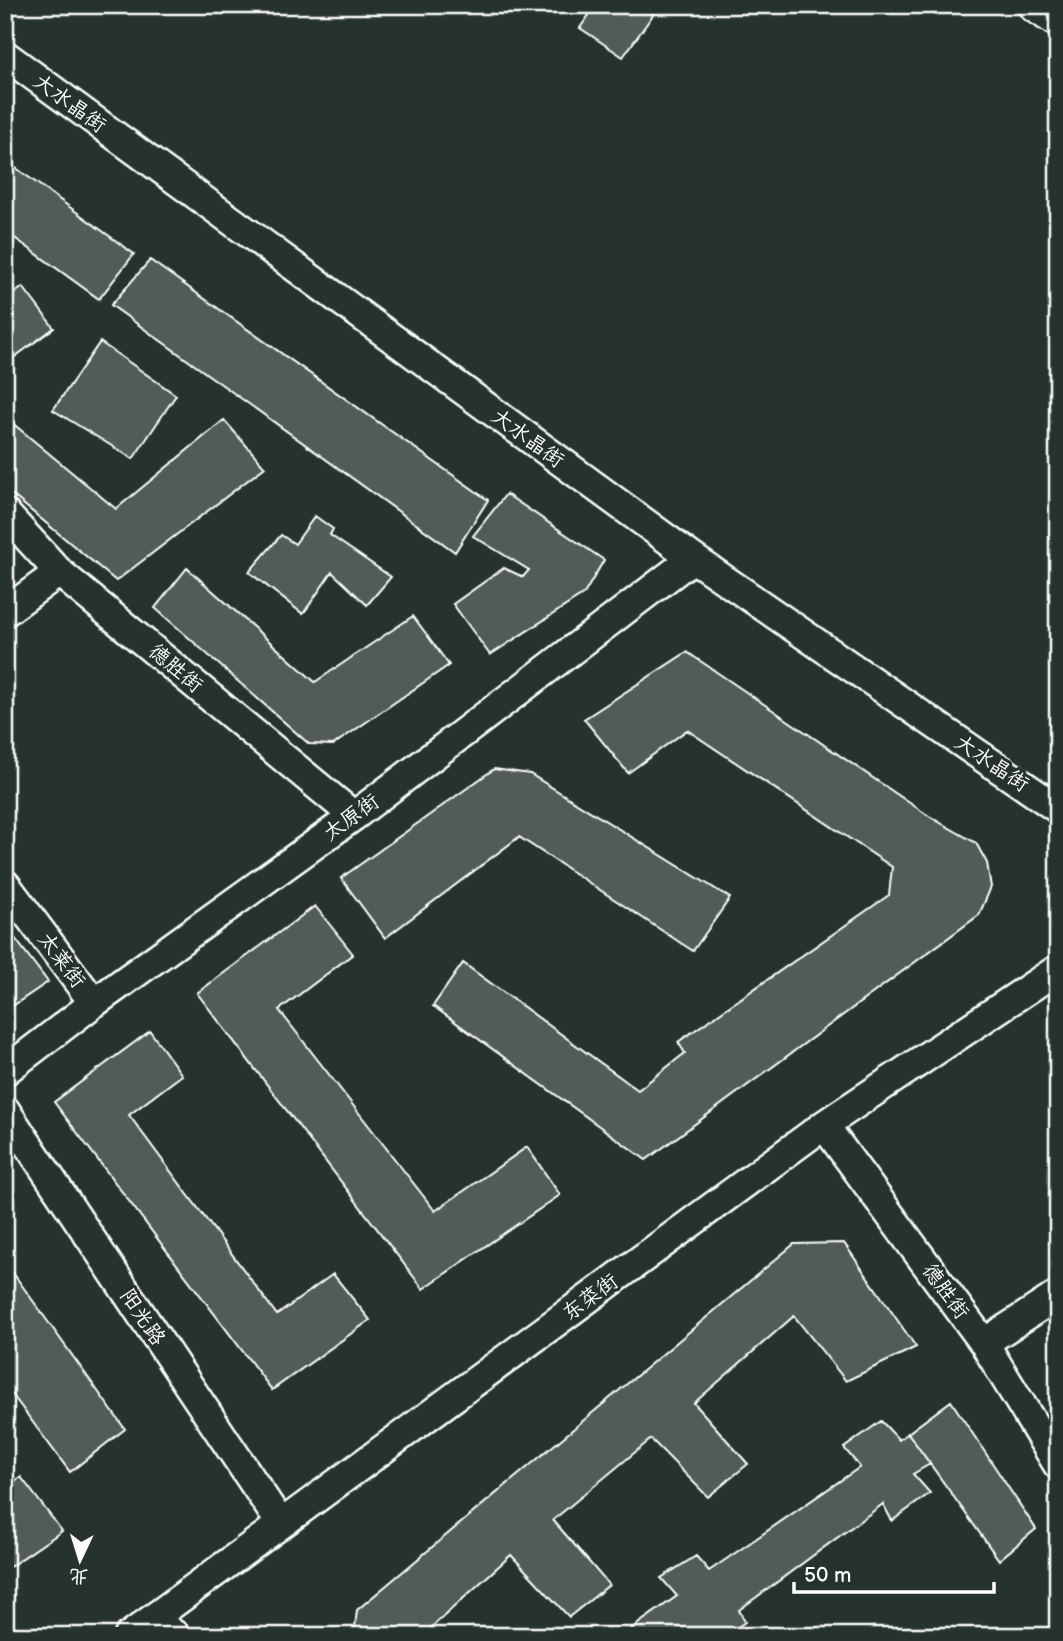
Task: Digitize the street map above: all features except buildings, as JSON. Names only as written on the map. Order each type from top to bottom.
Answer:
[{"type":"main road","points":[[1036,5],[1058,19]]},
{"type":"street","name":"大水晶街","points":[[5,55],[693,558],[1058,809]]},
{"type":"street","name":"德胜街","points":[[5,513],[59,572],[354,816]]},
{"type":"street","name":"太原街","points":[[5,1071],[94,1003],[354,816],[693,558]]},
{"type":"street","points":[[5,612],[59,572]]},
{"type":"street","name":"太莱街","points":[[5,884],[94,1003]]},
{"type":"street","name":"东菜街","points":[[129,1636],[824,1125],[1058,969]]},
{"type":"street","name":"阳光路","points":[[5,1110],[281,1524]]},
{"type":"street","name":"德胜街","points":[[824,1125],[984,1343],[1058,1465]]},
{"type":"street","points":[[984,1343],[1058,1297]]},
{"type":"street","points":[[152,1619],[176,1636]]}]
